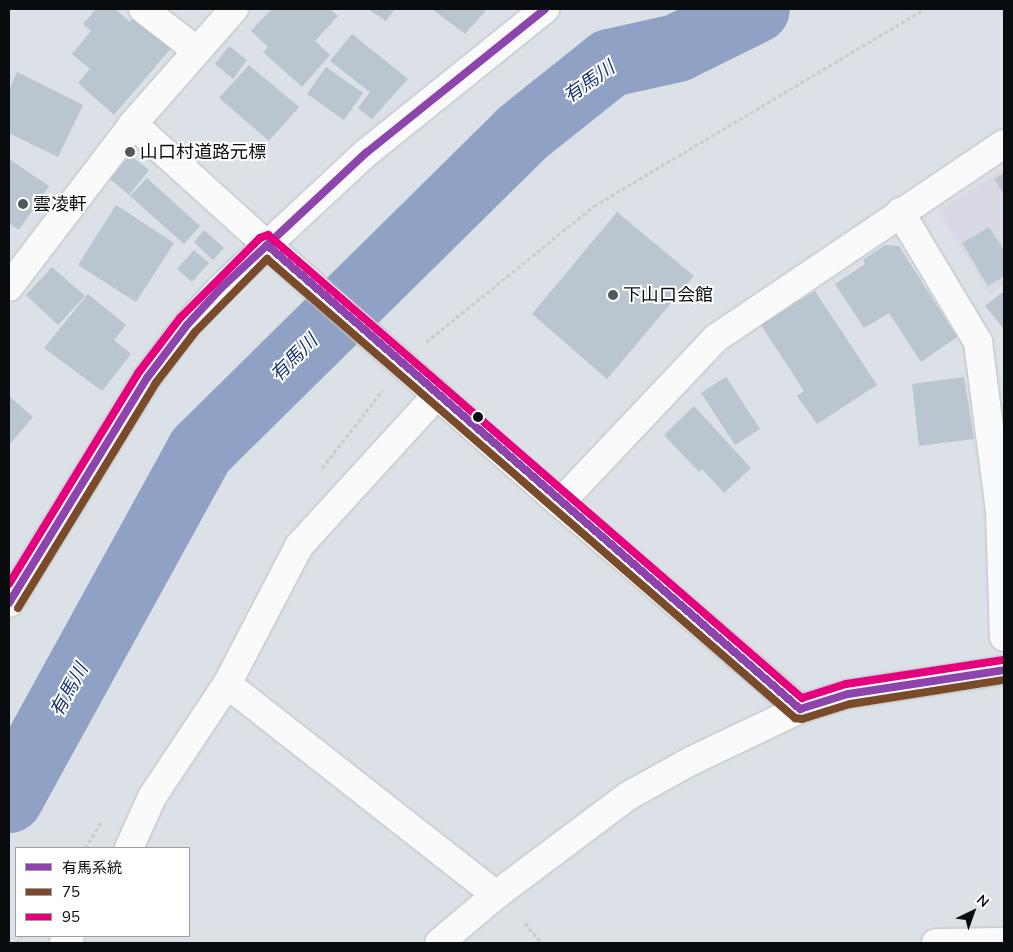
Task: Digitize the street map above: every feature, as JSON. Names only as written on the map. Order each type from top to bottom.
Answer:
[{"type":"street","points":[[143,9],[196,50]]},
{"type":"street","points":[[9,286],[134,124],[196,50],[234,9]]},
{"type":"street","points":[[9,603],[146,378],[187,325],[267,244],[366,153],[545,9]]},
{"type":"street","points":[[134,124],[288,264],[437,395],[800,709]]},
{"type":"street","points":[[560,503],[716,338],[900,212],[1004,144]]},
{"type":"street","points":[[900,212],[978,342],[1000,511],[1004,637]]},
{"type":"street","points":[[129,847],[152,797],[227,684],[300,546],[437,395]]},
{"type":"street","points":[[439,943],[496,895],[628,796],[690,761],[800,709],[848,694],[1004,670]]},
{"type":"street","points":[[227,684],[496,895]]},
{"type":"street","points":[[936,943],[1004,942]]},
{"type":"path","points":[[423,345],[594,206],[925,9]]},
{"type":"path","points":[[525,923],[542,943]]},
{"type":"shaded area","points":[[1004,168],[1004,284],[990,294],[938,211]]},
{"type":"building","points":[[96,9],[115,9],[130,22],[137,15],[173,46],[114,115],[78,83],[90,69],[72,54],[91,31],[83,24]]},
{"type":"building","points":[[272,9],[330,9],[338,16],[315,41],[330,55],[302,87],[263,52],[268,47],[251,31]]},
{"type":"building","points":[[368,9],[395,9],[386,21]]},
{"type":"building","points":[[432,9],[487,9],[465,34]]},
{"type":"building","points":[[352,34],[408,79],[372,119],[358,108],[370,92],[330,61]]},
{"type":"building","points":[[229,46],[247,60],[233,79],[215,64]]},
{"type":"building","points":[[249,65],[299,107],[269,141],[219,98]]},
{"type":"building","points":[[326,67],[363,93],[344,120],[307,94]]},
{"type":"building","points":[[17,72],[83,105],[58,157],[9,133],[9,90]]},
{"type":"building","points":[[130,155],[149,170],[129,195],[110,179]]},
{"type":"building","name":"雲凌軒","points":[[9,159],[49,186],[19,230],[9,223]]},
{"type":"building","points":[[1004,173],[1004,194],[994,179]]},
{"type":"building","points":[[147,178],[200,226],[184,244],[130,196]]},
{"type":"building","points":[[116,205],[174,243],[136,302],[78,265]]},
{"type":"building","name":"下山口会館","points":[[617,212],[694,276],[607,379],[532,314]]},
{"type":"building","points":[[989,227],[1004,250],[1004,276],[988,286],[962,243]]},
{"type":"building","points":[[204,230],[224,248],[213,260],[194,242]]},
{"type":"building","points":[[885,245],[899,246],[957,337],[921,362],[889,313],[864,328],[835,284],[865,264],[863,260]]},
{"type":"building","points":[[194,250],[209,263],[192,282],[177,269]]},
{"type":"building","points":[[52,267],[85,296],[58,325],[26,295]]},
{"type":"building","points":[[815,291],[877,385],[817,424],[797,396],[804,391],[761,325]]},
{"type":"building","points":[[1004,291],[1004,329],[985,306]]},
{"type":"building","points":[[88,294],[126,325],[114,340],[131,354],[102,391],[44,348]]},
{"type":"building","points":[[726,377],[760,429],[735,445],[701,393]]},
{"type":"building","points":[[964,377],[974,439],[919,446],[912,384]]},
{"type":"building","points":[[9,396],[33,417],[9,445]]},
{"type":"building","points":[[694,406],[751,468],[724,493],[702,469],[699,472],[664,435]]},
{"type":"waterway","name":"有馬川","points":[[9,799],[200,451],[521,134],[610,63],[677,48],[756,9]]},
{"type":"transit line","name":"有馬系統","points":[[9,603],[147,378],[187,325],[221,288],[366,153],[545,9]]},
{"type":"transit line","name":"95","points":[[9,584],[139,372],[180,318],[260,238],[268,235],[802,698],[846,684],[1002,660]]},
{"type":"transit line","name":"有馬系統","points":[[267,245],[800,709],[848,694],[1004,670]]},
{"type":"transit line","name":"75","points":[[18,608],[155,384],[195,332],[267,259],[795,718],[802,719],[850,704],[1004,680]]},
{"type":"place","name":"山口村道路元標","points":[[130,152]]},
{"type":"place","name":"雲凌軒","points":[[23,204]]},
{"type":"place","name":"下山口会館","points":[[613,295]]}]
